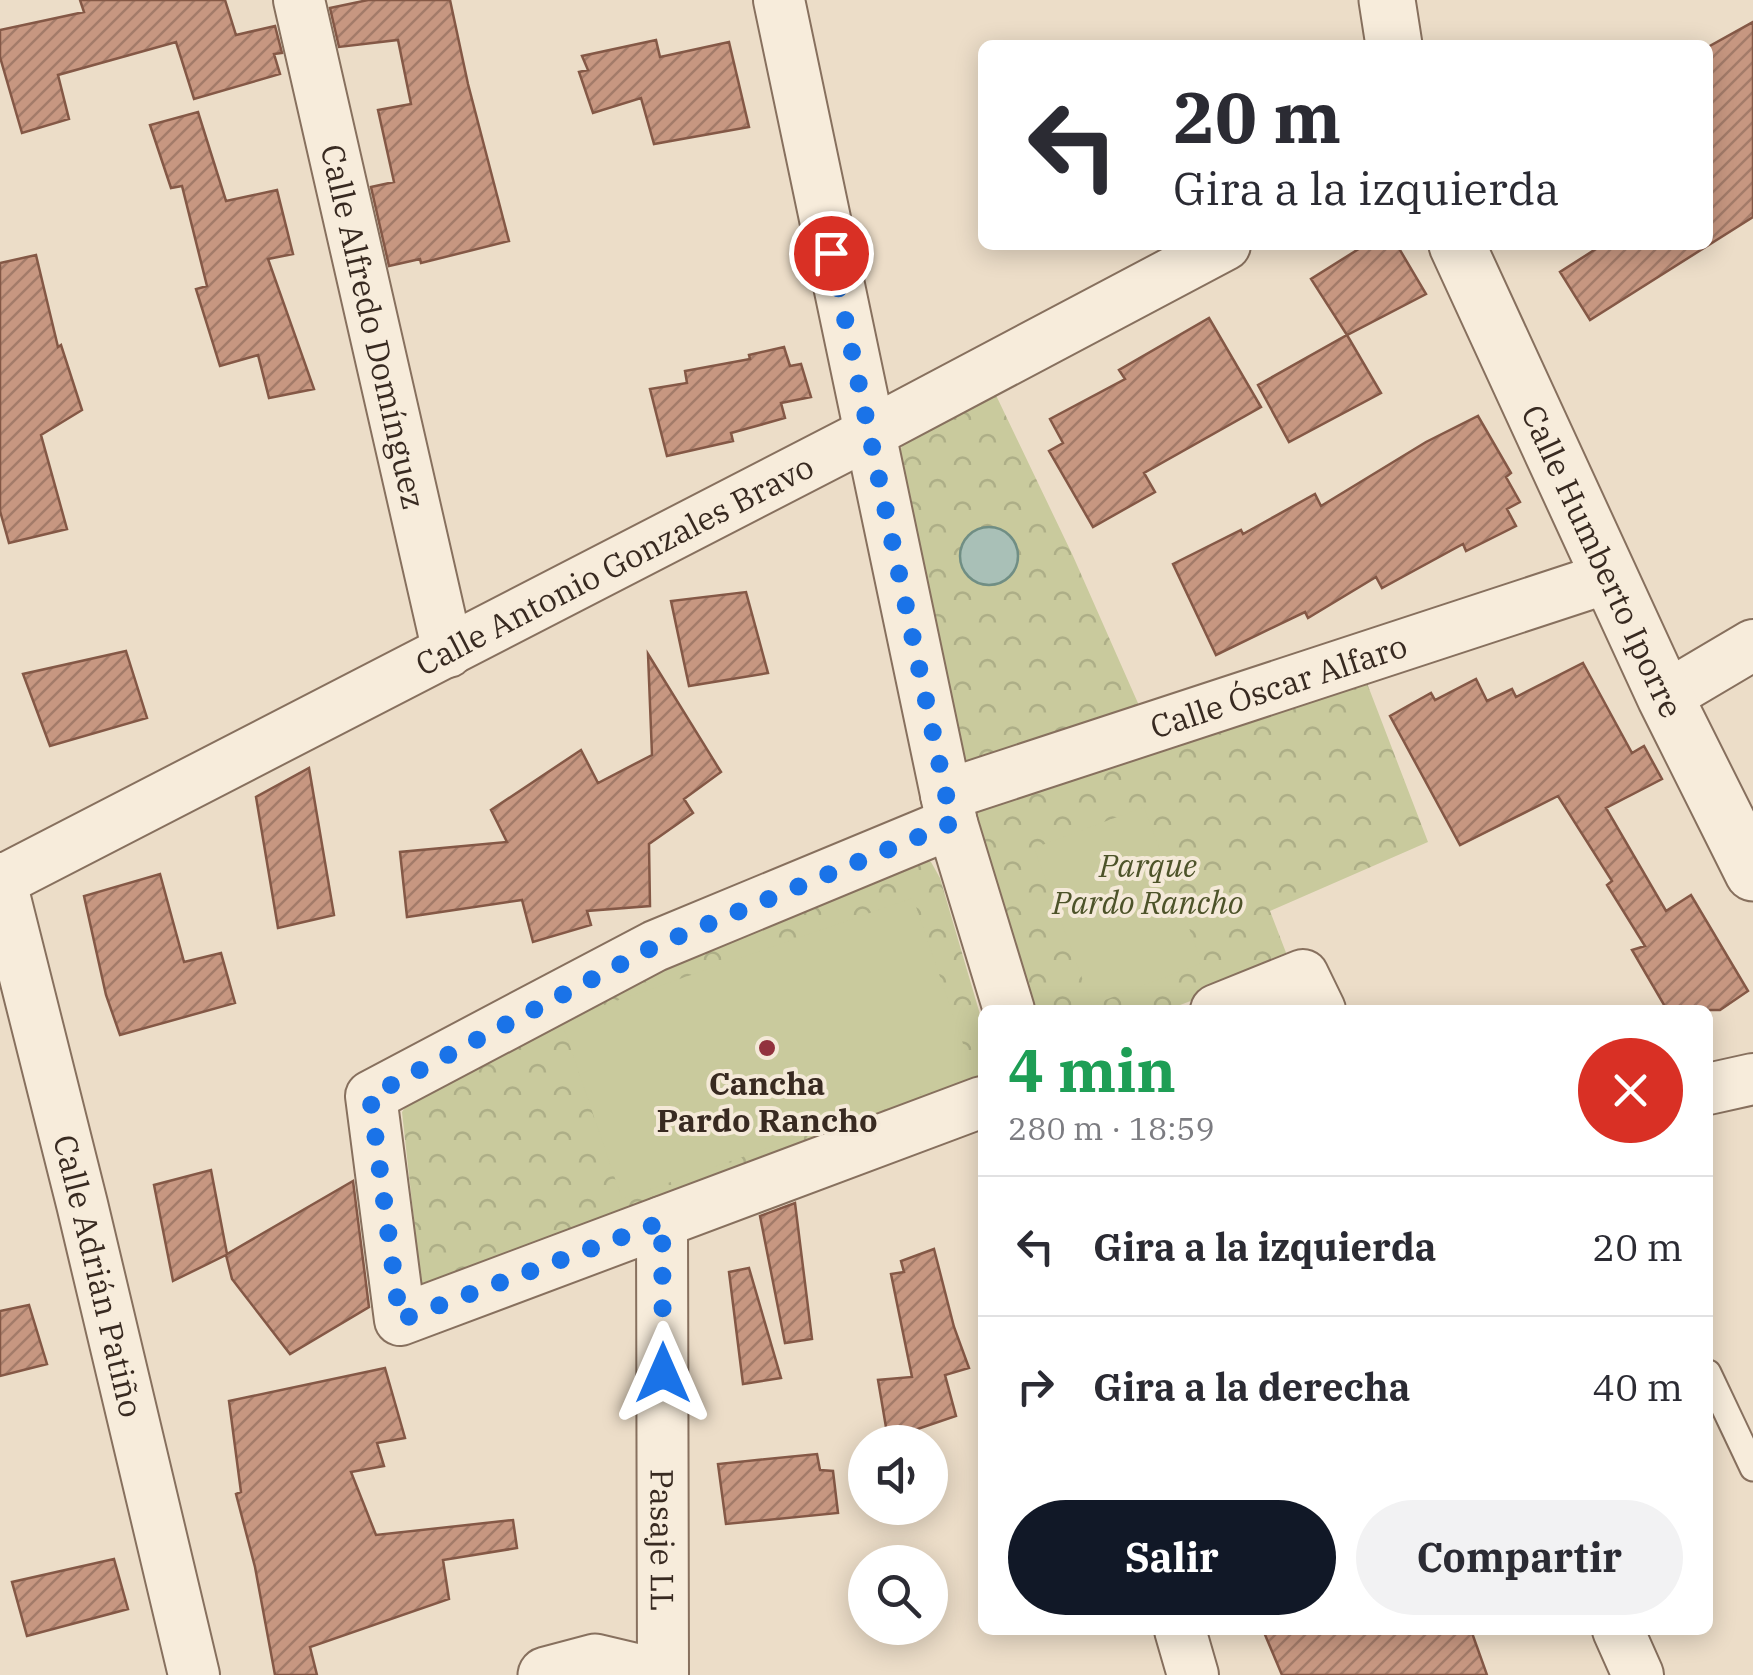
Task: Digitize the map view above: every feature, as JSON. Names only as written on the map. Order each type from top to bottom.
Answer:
[{"type":"street","name":"Calle Alfredo Domínguez","points":[[299,0],[448,652]]},
{"type":"street","points":[[779,0],[949,809],[1008,1005]]},
{"type":"street","points":[[1387,0],[1393,40]]},
{"type":"street","name":"Calle Antonio Gonzales Bravo","points":[[0,880],[448,652],[1216,250]]},
{"type":"street","name":"Calle Humberto Iporre","points":[[1459,250],[1665,697],[1753,873]]},
{"type":"street","name":"Calle Óscar Alfaro","points":[[662,1222],[400,1320],[370,1096],[655,946],[949,809],[1610,576]]},
{"type":"street","points":[[1665,697],[1753,645]]},
{"type":"street","name":"Calle Adrián Patiño","points":[[0,880],[194,1675]]},
{"type":"street","points":[[1243,1005],[1312,992]]},
{"type":"street","points":[[1713,1088],[1753,1078]]},
{"type":"street","points":[[662,1222],[978,1104]]},
{"type":"street","name":"Pasaje LL","points":[[662,1222],[664,1675]]},
{"type":"street","points":[[1181,1635],[1193,1675]]},
{"type":"street","points":[[1620,1635],[1638,1675]]},
{"type":"street","points":[[546,1675],[595,1662],[650,1675]]},
{"type":"lane","points":[[1713,1384],[1753,1468]]},
{"type":"green space","points":[[993,389],[1141,710],[963,771],[896,463],[911,433]]},
{"type":"green space","name":"Parque Pardo Rancho","points":[[1365,678],[1428,842],[1270,911],[1290,963],[1180,1005],[1027,1005],[974,807]]},
{"type":"green space","points":[[1144,807],[1202,963],[1092,1005],[1034,848]]},
{"type":"green space","name":"Parque Pardo Rancho","points":[[923,857],[931,862],[940,878],[978,1007],[978,1088],[442,1289],[421,1284],[402,1112],[416,1092],[555,1016]]},
{"type":"green space","name":"Cancha Pardo Rancho","points":[[913,898],[974,1076],[622,1199],[561,1020]]},
{"type":"shaded area","points":[[989,527],[1009,536],[1018,556],[1009,576],[989,585],[969,576],[960,556],[969,536]]},
{"type":"building","points":[[80,0],[225,0],[236,35],[275,26],[282,53],[274,54],[280,74],[194,99],[176,42],[58,75],[69,119],[22,133],[0,57],[0,30],[84,12]]},
{"type":"building","points":[[368,0],[450,0],[509,241],[421,263],[420,259],[389,266],[371,187],[394,182],[378,110],[411,104],[398,40],[339,47],[330,8]]},
{"type":"building","points":[[1753,22],[1753,217],[1713,242],[1713,44]]},
{"type":"building","points":[[656,40],[660,57],[729,42],[749,127],[654,144],[641,98],[593,113],[579,72],[588,70],[582,56]]},
{"type":"building","points":[[198,112],[226,201],[277,190],[293,254],[268,259],[314,389],[269,398],[258,355],[220,366],[196,289],[207,286],[182,186],[171,188],[150,125]]},
{"type":"building","points":[[1357,250],[1400,250],[1426,294],[1347,335],[1311,279]]},
{"type":"building","points":[[1594,250],[1701,250],[1590,320],[1560,272]]},
{"type":"building","points":[[36,255],[58,347],[61,345],[82,410],[41,435],[67,529],[9,543],[0,511],[0,263]]},
{"type":"building","points":[[1209,318],[1261,407],[1144,473],[1155,492],[1093,527],[1049,451],[1063,443],[1050,419],[1125,379],[1119,370]]},
{"type":"building","points":[[1347,335],[1381,393],[1289,442],[1258,385]]},
{"type":"building","points":[[784,347],[790,366],[801,364],[811,397],[781,403],[785,418],[731,433],[733,441],[667,456],[650,389],[687,383],[685,371],[750,359],[749,355]]},
{"type":"building","points":[[1478,416],[1511,473],[1506,477],[1520,502],[1507,509],[1516,526],[1466,551],[1463,544],[1382,588],[1376,577],[1308,618],[1305,612],[1216,655],[1173,564],[1241,530],[1243,534],[1315,494],[1321,506],[1426,442]]},
{"type":"building","points":[[746,592],[768,673],[689,686],[671,601]]},
{"type":"building","points":[[126,651],[147,718],[50,746],[23,674]]},
{"type":"building","points":[[648,654],[721,772],[684,799],[693,813],[649,844],[650,906],[587,911],[591,925],[533,942],[522,900],[407,917],[400,852],[507,842],[491,810],[581,750],[598,783],[652,755]]},
{"type":"building","points":[[1583,663],[1632,753],[1644,746],[1662,779],[1606,808],[1666,911],[1691,895],[1748,991],[1720,1010],[1713,1010],[1713,1005],[1664,1005],[1632,950],[1645,946],[1607,885],[1612,881],[1558,796],[1460,845],[1390,716],[1431,693],[1435,700],[1476,679],[1487,701],[1512,689],[1516,697]]},
{"type":"building","points":[[309,768],[334,915],[278,928],[256,797]]},
{"type":"building","points":[[160,874],[184,962],[221,953],[235,1003],[120,1035],[106,995],[84,896]]},
{"type":"building","points":[[211,1170],[227,1254],[353,1181],[369,1307],[290,1354],[232,1279],[226,1255],[173,1281],[154,1185]]},
{"type":"building","points":[[795,1203],[812,1339],[785,1343],[760,1216]]},
{"type":"building","points":[[934,1249],[969,1368],[945,1375],[956,1416],[929,1425],[886,1425],[878,1380],[912,1377],[891,1274],[904,1272],[901,1261]]},
{"type":"building","points":[[749,1268],[781,1378],[743,1384],[729,1272]]},
{"type":"building","points":[[29,1305],[47,1364],[0,1376],[0,1311]]},
{"type":"building","points":[[385,1368],[405,1438],[377,1443],[384,1466],[351,1472],[376,1535],[513,1520],[517,1548],[443,1560],[449,1599],[310,1647],[317,1675],[275,1675],[255,1567],[236,1494],[241,1492],[229,1401]]},
{"type":"building","points":[[817,1454],[820,1470],[833,1471],[838,1513],[726,1524],[718,1464]]},
{"type":"building","points":[[114,1559],[128,1609],[27,1636],[12,1582]]},
{"type":"building","points":[[1265,1635],[1473,1635],[1487,1675],[1282,1675]]},
{"type":"place","name":"Cancha Pardo Rancho","points":[[767,1048]]},
{"type":"route","points":[[663,1373],[662,1222],[400,1320],[370,1096],[655,946],[952,823],[831,253]]}]
